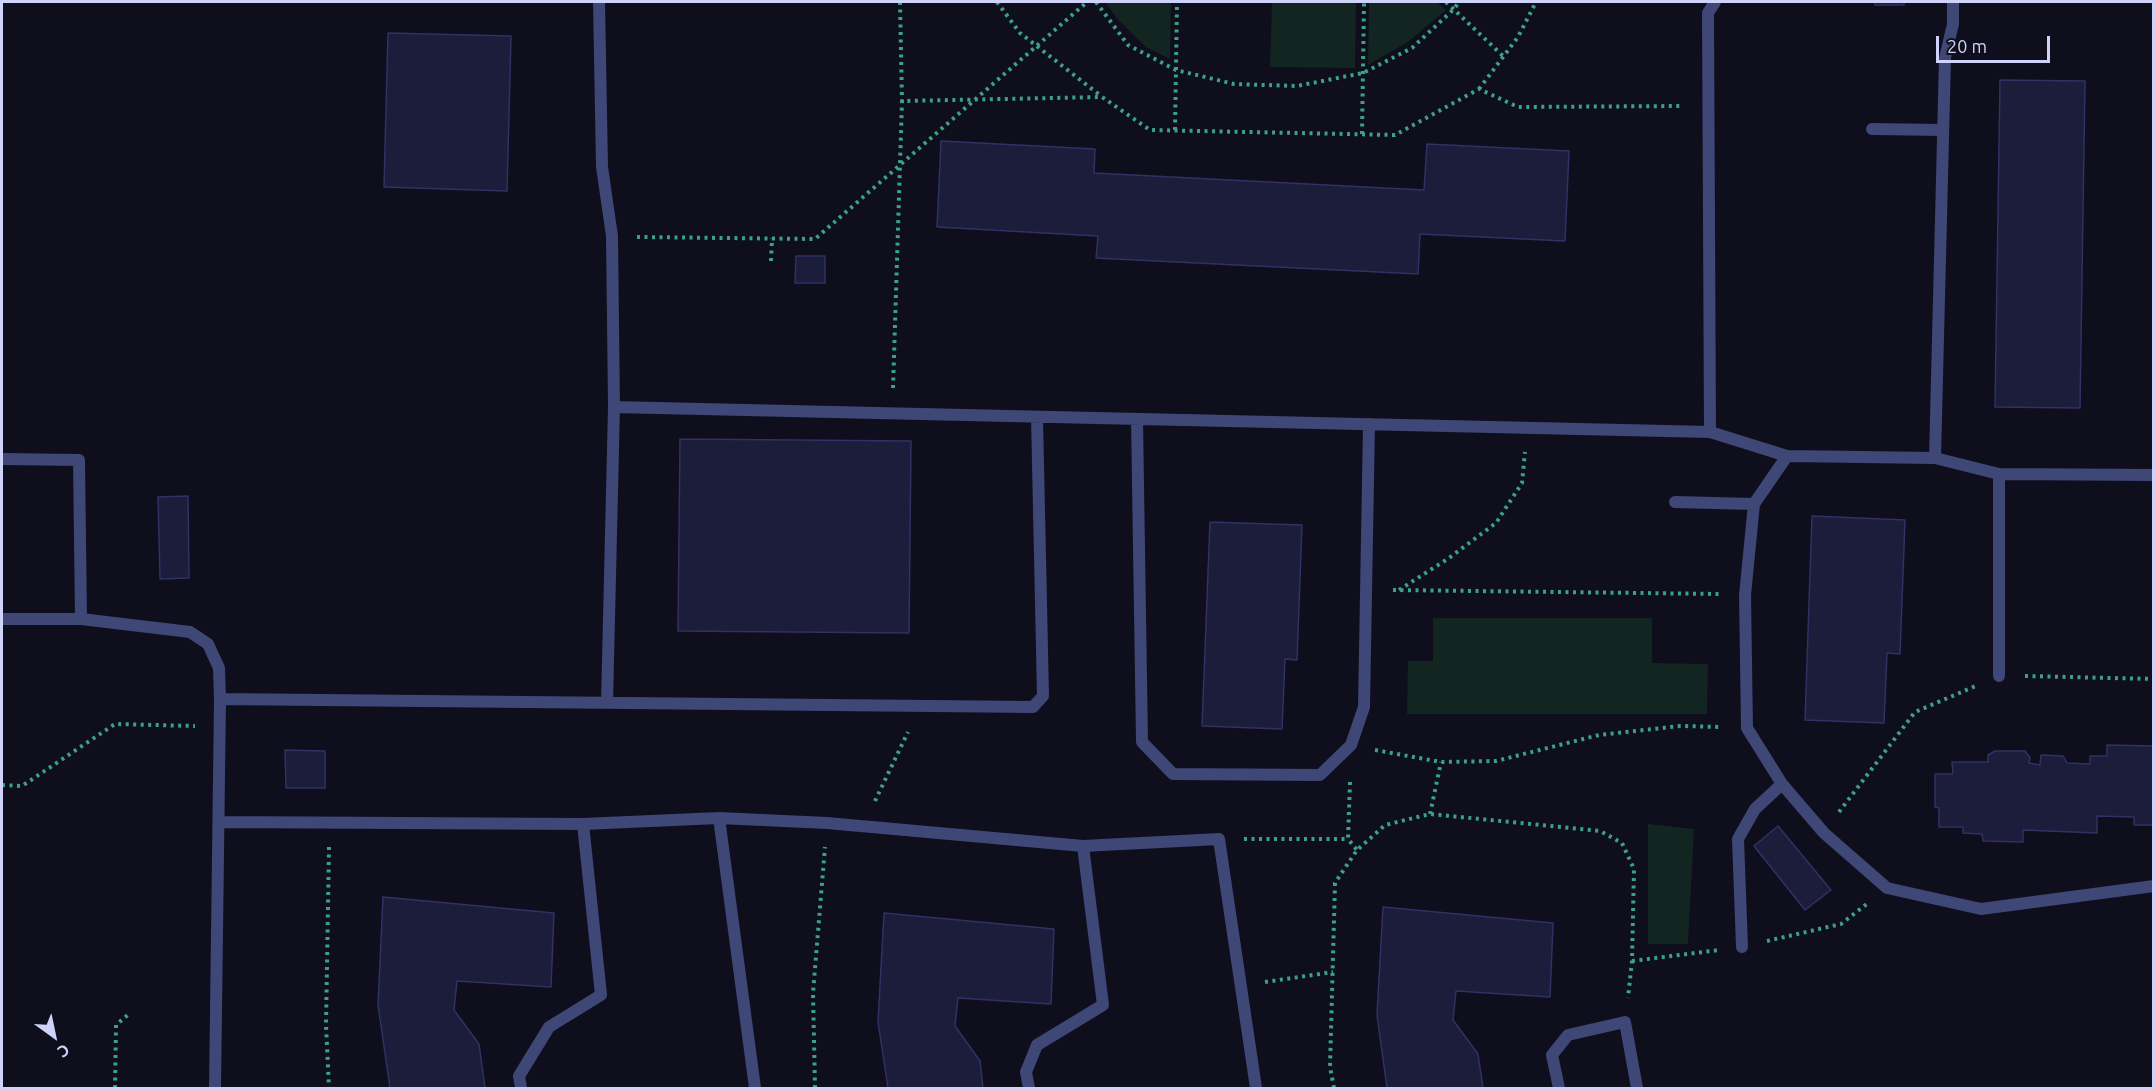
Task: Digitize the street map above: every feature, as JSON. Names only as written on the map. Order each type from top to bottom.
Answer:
[{"type":"lane","points":[[599,2],[602,167],[612,236],[614,407],[606,703]]},
{"type":"lane","points":[[1710,432],[1708,13],[1715,2]]},
{"type":"lane","points":[[1935,458],[1945,58],[1953,24],[1953,2]]},
{"type":"lane","points":[[1872,129],[1943,130]]},
{"type":"lane","points":[[614,407],[1710,432],[1787,456],[1935,458],[1999,474],[2154,475]]},
{"type":"lane","points":[[220,699],[1033,707],[1043,696],[1037,417]]},
{"type":"lane","points":[[1137,419],[1142,742],[1173,774],[1320,775],[1351,745],[1364,707],[1369,424]]},
{"type":"lane","points":[[1787,456],[1754,504],[1745,595],[1747,728],[1782,783],[1824,832],[1887,888],[1981,909],[2154,886]]},
{"type":"lane","points":[[2,459],[79,460],[81,619]]},
{"type":"lane","points":[[1999,474],[1999,676]]},
{"type":"lane","points":[[1675,502],[1754,504]]},
{"type":"lane","points":[[2,619],[81,619],[190,632],[208,644],[219,668],[215,1089]]},
{"type":"lane","points":[[1742,947],[1738,839],[1755,809],[1782,783]]},
{"type":"lane","points":[[219,822],[583,824],[719,819],[827,823],[1083,846],[1219,838],[1256,1089]]},
{"type":"lane","points":[[719,819],[755,1089]]},
{"type":"lane","points":[[521,1089],[519,1076],[549,1027],[601,995],[583,824]]},
{"type":"lane","points":[[1029,1089],[1026,1072],[1037,1045],[1103,1005],[1083,846]]},
{"type":"lane","points":[[1559,1089],[1552,1055],[1568,1035],[1624,1023],[1637,1089]]},
{"type":"path","points":[[893,414],[902,101],[900,2]]},
{"type":"path","points":[[997,2],[1020,33],[1102,97],[1150,130],[1395,135],[1479,89],[1518,37],[1536,2]]},
{"type":"path","points":[[612,236],[815,239],[1087,2]]},
{"type":"path","points":[[1096,2],[1128,45],[1176,69],[1234,84],[1297,86],[1363,73],[1412,48],[1459,2]]},
{"type":"path","points":[[1175,130],[1177,2]]},
{"type":"path","points":[[1362,134],[1364,2]]},
{"type":"path","points":[[1446,2],[1503,56]]},
{"type":"path","points":[[1479,89],[1518,107],[1708,106]]},
{"type":"path","points":[[902,101],[1102,97]]},
{"type":"path","points":[[771,238],[771,261]]},
{"type":"path","points":[[1398,590],[1449,558],[1496,523],[1522,483],[1527,428]]},
{"type":"path","points":[[1365,590],[1745,595]]},
{"type":"path","points":[[1824,832],[1915,712],[1999,676],[2154,679]]},
{"type":"path","points":[[863,826],[903,744],[917,706]]},
{"type":"path","points":[[2,785],[22,786],[115,724],[219,727]]},
{"type":"path","points":[[1357,850],[1348,839],[1351,745],[1441,762],[1496,761],[1610,734],[1680,726],[1747,728]]},
{"type":"path","points":[[1430,814],[1441,762]]},
{"type":"path","points":[[1334,1089],[1330,1066],[1335,883],[1357,850],[1385,825],[1430,814],[1600,831],[1622,843],[1634,869],[1632,961],[1624,1023]]},
{"type":"path","points":[[329,823],[326,1025],[329,1089]]},
{"type":"path","points":[[815,1089],[813,993],[827,823]]},
{"type":"path","points":[[1219,838],[1348,839]]},
{"type":"path","points":[[1241,985],[1333,972]]},
{"type":"path","points":[[115,1089],[116,1025],[130,1013]]},
{"type":"green space","points":[[1105,2],[1171,2],[1170,59],[1146,47],[1119,21]]},
{"type":"green space","points":[[1272,2],[1356,2],[1355,68],[1270,67]]},
{"type":"green space","points":[[1369,2],[1437,2],[1446,10],[1408,42],[1368,65]]},
{"type":"green space","points":[[1433,618],[1652,618],[1652,663],[1708,664],[1707,714],[1407,714],[1408,661],[1433,661]]},
{"type":"green space","points":[[1648,824],[1694,829],[1688,944],[1648,944]]},
{"type":"building","points":[[1875,2],[1904,2],[1904,5],[1875,5]]},
{"type":"building","points":[[388,33],[511,36],[507,191],[384,187]]},
{"type":"building","points":[[2000,80],[2085,81],[2080,408],[1995,407]]},
{"type":"building","points":[[941,141],[1095,149],[1094,173],[1424,190],[1427,144],[1569,151],[1565,241],[1420,234],[1418,274],[1096,258],[1098,236],[937,227]]},
{"type":"building","points":[[796,256],[825,256],[825,283],[795,283]]},
{"type":"building","points":[[680,439],[911,441],[909,633],[678,631]]},
{"type":"building","points":[[188,496],[189,578],[160,579],[158,497]]},
{"type":"building","points":[[1812,516],[1905,520],[1900,654],[1887,653],[1884,723],[1805,720]]},
{"type":"building","points":[[1210,522],[1302,525],[1297,660],[1285,659],[1282,729],[1202,726]]},
{"type":"building","points":[[2107,745],[2154,746],[2154,825],[2134,825],[2134,817],[2097,816],[2097,833],[2023,830],[2023,842],[1983,841],[1982,834],[1963,833],[1963,827],[1939,827],[1939,808],[1935,807],[1935,774],[1953,774],[1952,762],[1988,762],[1988,755],[1995,751],[2025,751],[2030,758],[2029,763],[2040,765],[2041,755],[2063,756],[2067,763],[2090,764],[2090,756],[2107,756]]},
{"type":"building","points":[[285,750],[325,751],[325,788],[286,788]]},
{"type":"building","points":[[1778,826],[1831,890],[1805,910],[1754,846]]},
{"type":"building","points":[[383,897],[554,913],[551,987],[457,981],[454,1010],[479,1044],[485,1088],[390,1088],[378,1005]]},
{"type":"building","points":[[1383,907],[1553,923],[1550,997],[1456,991],[1453,1020],[1478,1054],[1483,1088],[1387,1088],[1377,1015]]},
{"type":"building","points":[[884,913],[1054,929],[1051,1004],[958,998],[955,1026],[980,1061],[983,1088],[888,1088],[878,1022]]}]
